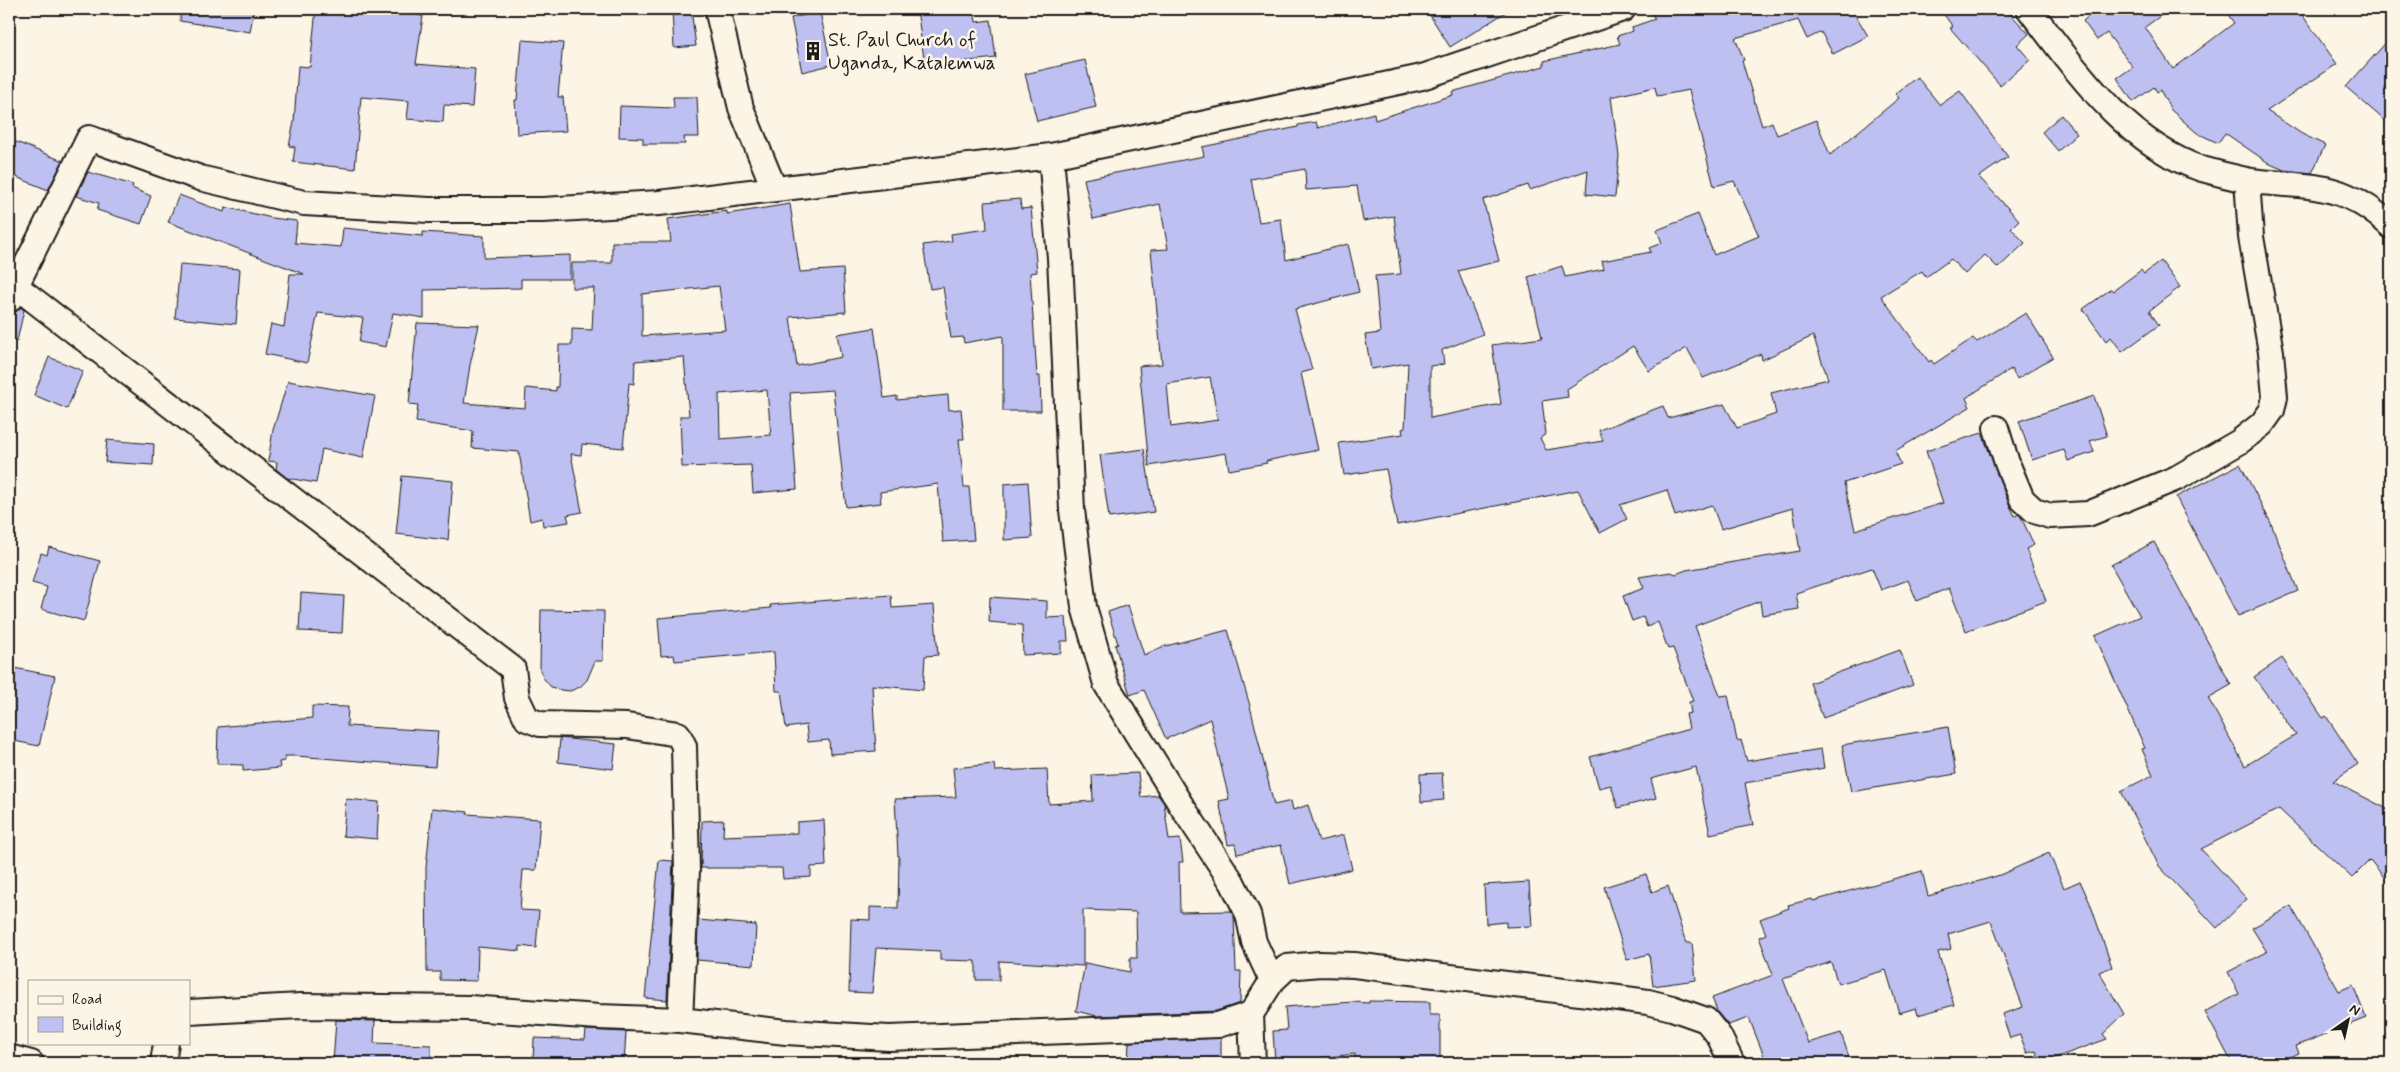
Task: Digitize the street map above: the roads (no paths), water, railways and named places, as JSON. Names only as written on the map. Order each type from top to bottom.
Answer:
[{"type":"street","points":[[717,9],[741,108],[774,188]]},
{"type":"street","points":[[9,300],[89,138],[200,178],[304,203],[429,210],[542,210],[659,203],[1051,156],[1422,77],[1623,9]]},
{"type":"street","points":[[2029,9],[2086,82],[2139,135],[2180,160],[2202,169],[2247,180],[2306,185],[2346,195],[2376,212],[2391,226]]},
{"type":"street","points":[[1051,156],[1060,258],[1072,510],[1084,607],[1106,684],[1181,805],[1232,882],[1248,914],[1254,942],[1272,981]]},
{"type":"street","points":[[1996,428],[2022,499],[2035,511],[2050,516],[2088,514],[2177,478],[2239,442],[2262,424],[2272,410],[2275,397],[2270,352],[2251,237],[2247,180]]},
{"type":"street","points":[[9,281],[513,669],[517,698],[527,719],[540,724],[627,726],[678,734],[684,746],[687,870],[680,1020]]},
{"type":"street","points":[[1253,1063],[1250,1014],[1272,981],[1287,967],[1320,964],[1354,965],[1648,1002],[1706,1020],[1719,1036],[1732,1063]]},
{"type":"street","points":[[190,1012],[301,1006],[470,1008],[599,1017],[680,1020],[786,1032],[889,1038],[1170,1029],[1218,1025],[1250,1014]]},
{"type":"street","points":[[163,1063],[166,1044]]},
{"type":"street","points":[[9,1057],[31,1063]]},
{"type":"place","name":"St. Paul Church of Uganda, Katalemwa","points":[[813,51]]}]
